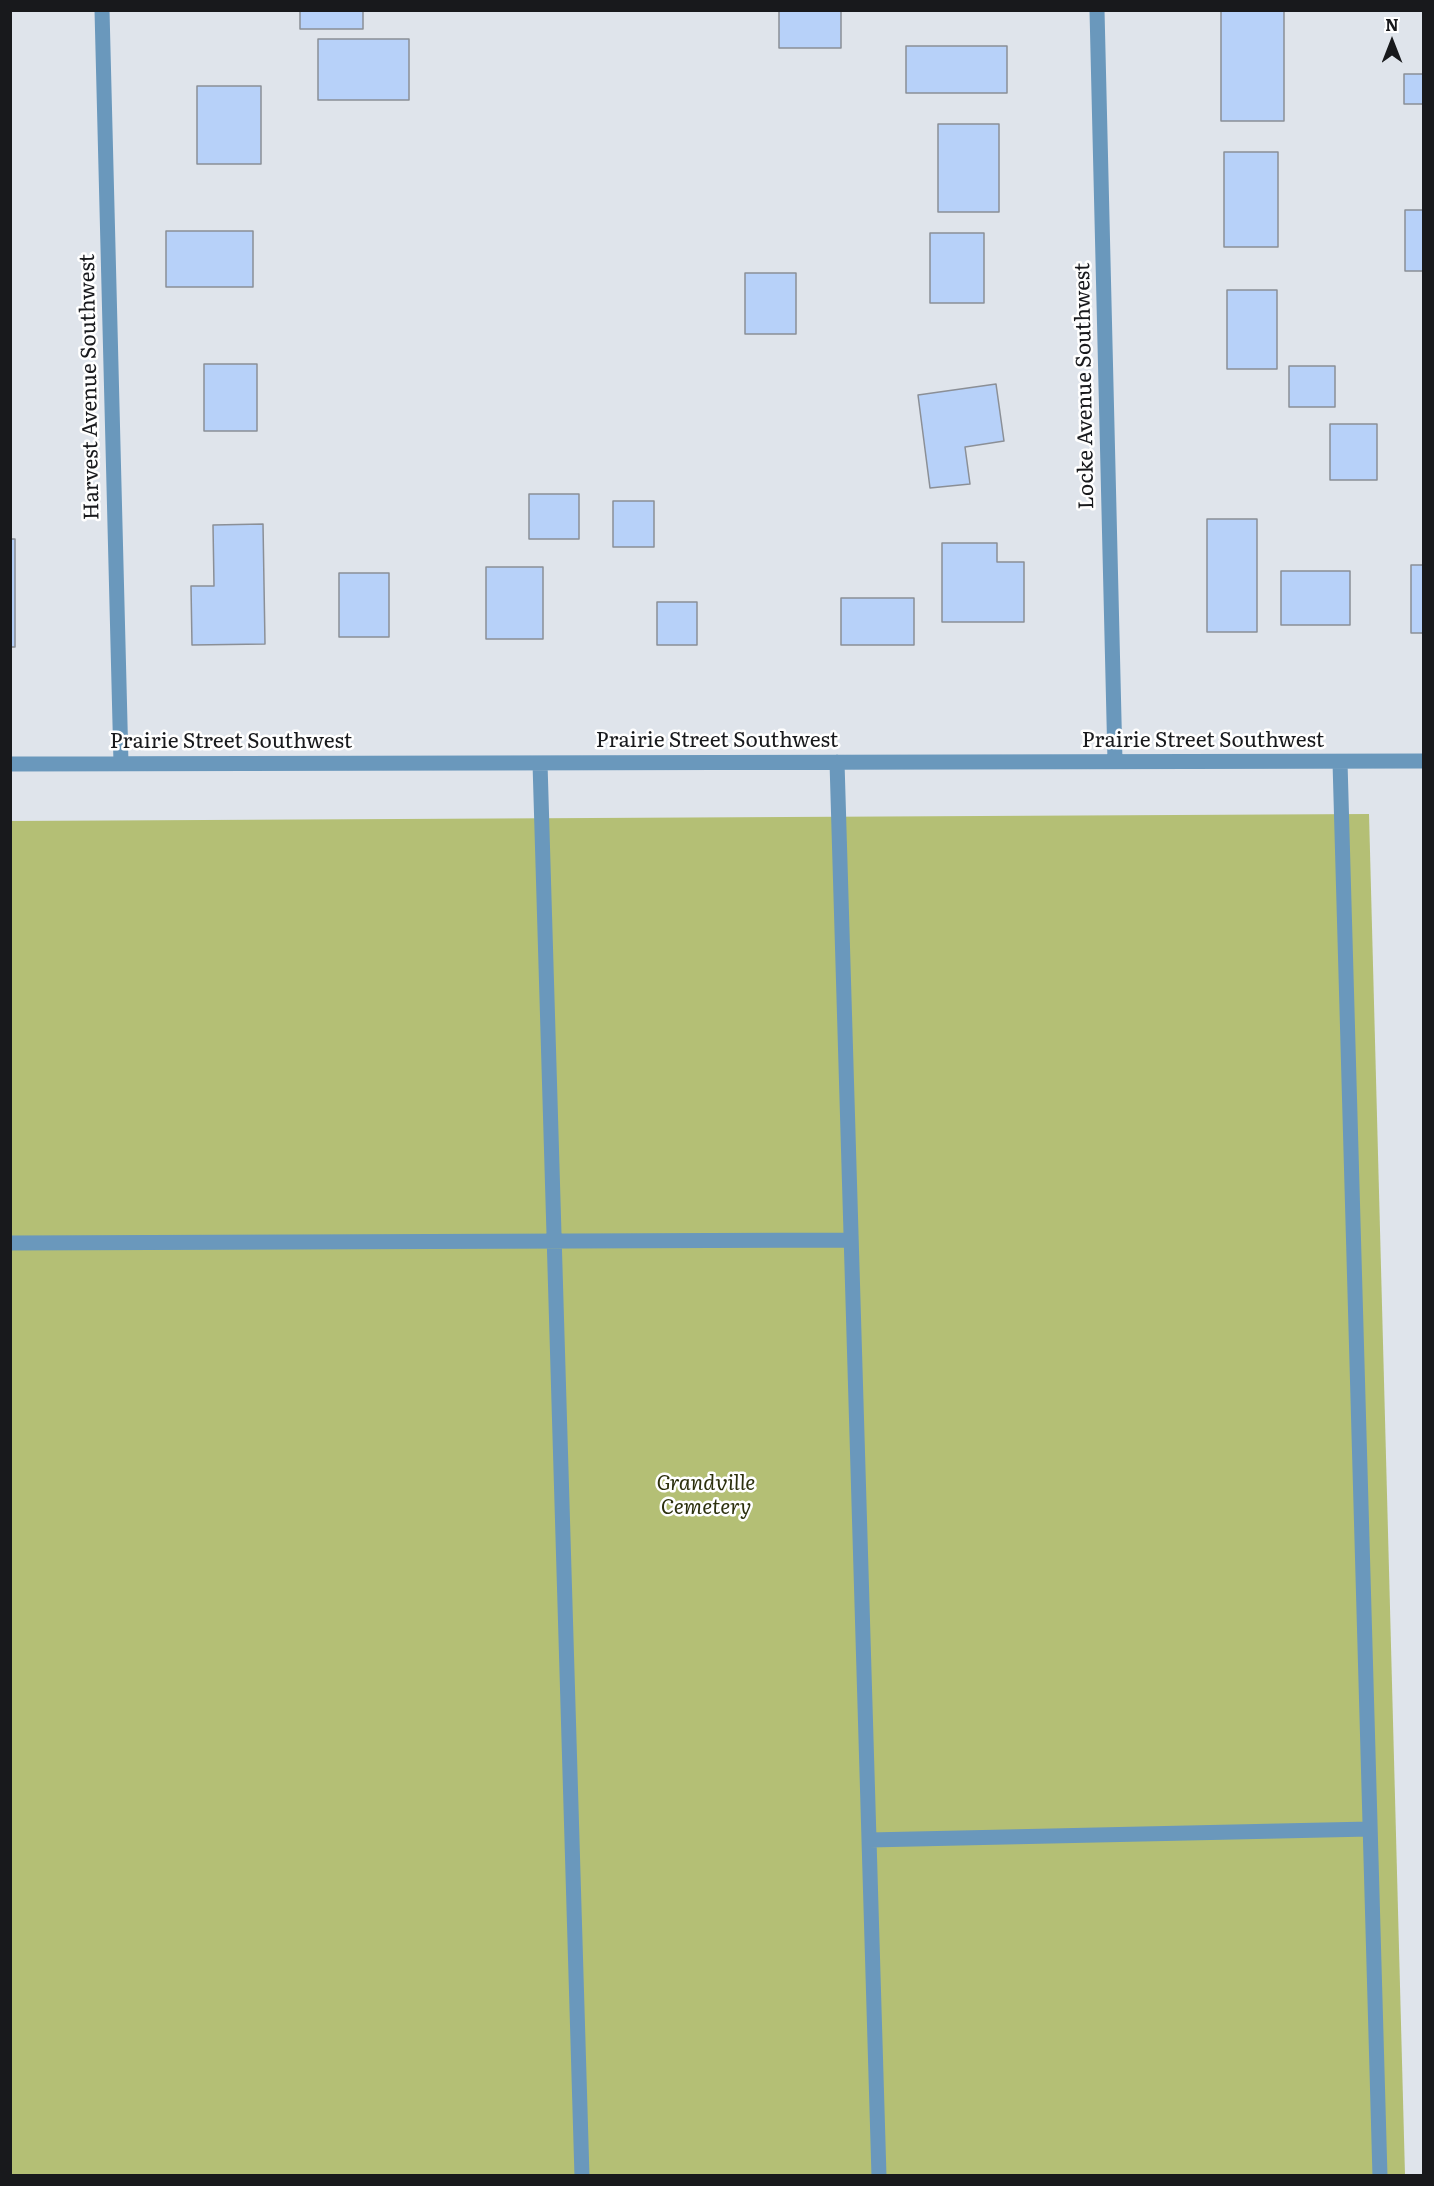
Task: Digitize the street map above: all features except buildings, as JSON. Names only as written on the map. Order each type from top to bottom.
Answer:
[{"type":"street","name":"Harvest Avenue Southwest","points":[[102,10],[121,763]]},
{"type":"street","name":"Locke Avenue Southwest","points":[[1097,10],[1115,761]]},
{"type":"street","name":"Prairie Street Southwest","points":[[10,764],[1424,761]]},
{"type":"street","points":[[837,762],[879,2175]]},
{"type":"street","points":[[1340,762],[1380,2175]]},
{"type":"street","points":[[540,763],[582,2175]]},
{"type":"street","points":[[10,1243],[851,1240]]},
{"type":"street","points":[[869,1840],[1370,1829]]},
{"type":"green space","name":"Grandville Cemetery","points":[[1369,814],[1405,2175],[11,2175],[10,821]]}]
